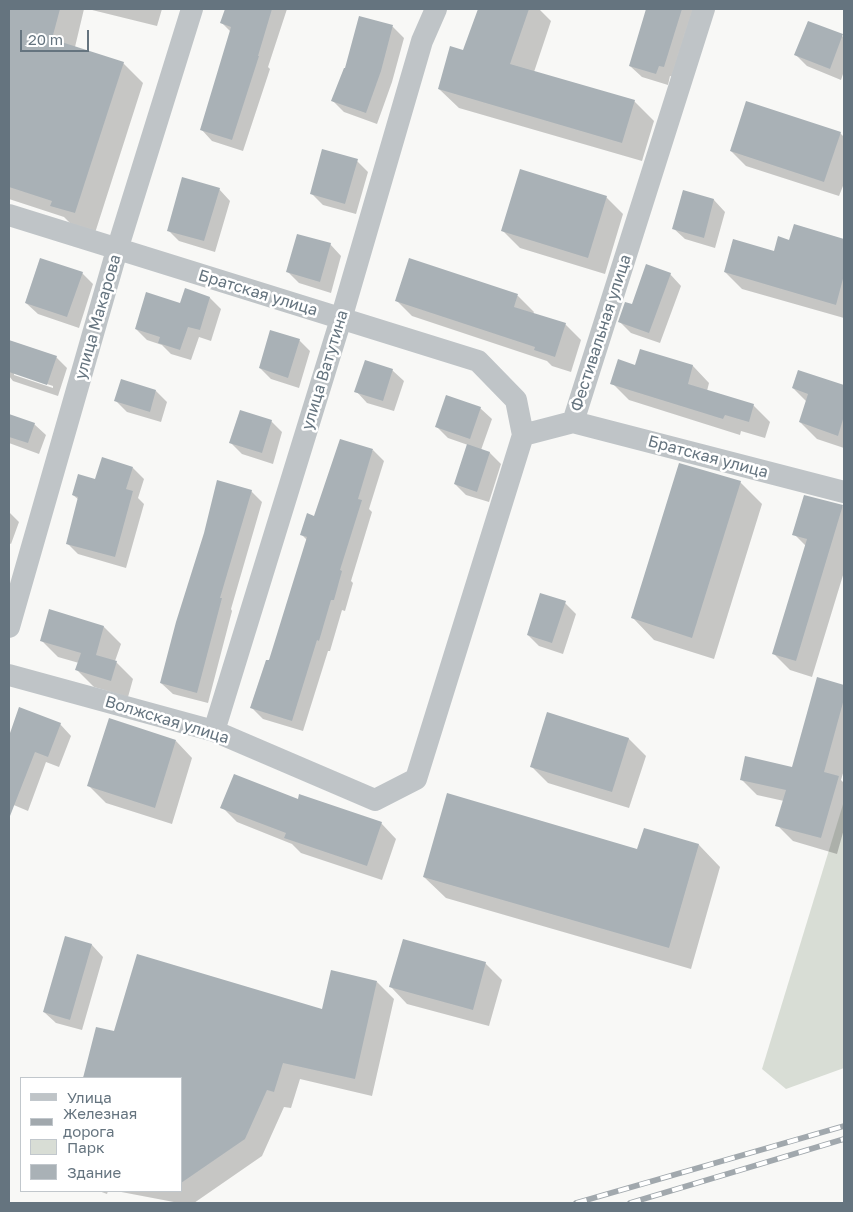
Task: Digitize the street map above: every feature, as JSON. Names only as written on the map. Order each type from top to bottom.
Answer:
[{"type":"street","name":"улица Макарова","points":[[9,627],[117,250],[192,9]]},
{"type":"street","name":"улица Ватутина","points":[[214,731],[341,319],[422,41],[436,9]]},
{"type":"street","name":"Фестивальная улица","points":[[523,435],[572,422],[704,9]]},
{"type":"street","name":"Братская улица","points":[[9,215],[478,361],[516,400],[523,435]]},
{"type":"street","name":"Братская улица","points":[[572,422],[844,492]]},
{"type":"street","name":"Волжская улица","points":[[9,675],[214,731],[375,800],[416,779],[523,435]]},
{"type":"green space","points":[[844,801],[844,1068],[786,1089],[762,1069]]},
{"type":"building","points":[[9,9],[60,9],[52,39],[124,62],[75,213],[50,206],[52,201],[9,187]]},
{"type":"building","points":[[225,9],[272,9],[232,140],[200,130],[231,27],[220,23]]},
{"type":"building","points":[[478,9],[529,9],[510,64],[635,100],[622,143],[438,89],[450,46],[463,50]]},
{"type":"building","points":[[646,9],[682,9],[664,67],[659,66],[656,74],[629,66]]},
{"type":"building","points":[[359,16],[393,25],[381,71],[366,113],[331,101],[345,68]]},
{"type":"building","points":[[808,21],[843,34],[830,69],[794,55]]},
{"type":"building","points":[[746,101],[841,132],[824,182],[730,151]]},
{"type":"building","points":[[322,149],[358,159],[345,204],[310,194]]},
{"type":"building","points":[[520,169],[607,196],[588,258],[501,231]]},
{"type":"building","points":[[182,177],[220,188],[204,241],[167,231]]},
{"type":"building","points":[[683,190],[714,199],[704,238],[672,229]]},
{"type":"building","points":[[794,224],[844,239],[844,275],[836,305],[724,272],[733,239],[774,251],[778,236],[789,240]]},
{"type":"building","points":[[297,234],[331,243],[320,282],[286,272]]},
{"type":"building","points":[[40,258],[83,272],[67,317],[25,303]]},
{"type":"building","points":[[409,258],[518,294],[514,307],[566,323],[555,357],[534,350],[535,347],[395,301]]},
{"type":"building","points":[[646,264],[671,273],[649,333],[618,322],[625,302],[632,304]]},
{"type":"building","points":[[185,288],[210,297],[200,330],[188,327],[180,350],[158,343],[160,337],[135,329],[146,292],[180,303]]},
{"type":"building","points":[[270,330],[300,339],[288,378],[259,368]]},
{"type":"building","points":[[9,340],[57,356],[47,385],[9,372]]},
{"type":"building","points":[[640,349],[693,365],[688,384],[754,404],[749,422],[725,415],[723,419],[610,384],[618,359],[635,365]]},
{"type":"building","points":[[365,360],[393,369],[383,401],[354,392]]},
{"type":"building","points":[[798,370],[844,385],[844,416],[838,436],[799,422],[808,394],[792,388]]},
{"type":"building","points":[[121,379],[156,390],[150,412],[114,401]]},
{"type":"building","points":[[446,395],[481,407],[470,439],[435,427]]},
{"type":"building","points":[[240,410],[272,420],[262,453],[229,443]]},
{"type":"building","points":[[9,414],[35,423],[28,443],[9,437]]},
{"type":"building","points":[[340,439],[373,449],[358,499],[362,500],[340,570],[342,571],[334,600],[331,600],[319,641],[317,640],[292,721],[250,708],[266,660],[269,660],[307,537],[300,535],[307,513],[314,516]]},
{"type":"building","points":[[467,444],[490,452],[477,492],[454,484]]},
{"type":"building","points":[[102,457],[133,467],[126,489],[133,491],[115,557],[66,544],[78,497],[72,495],[78,474],[95,479]]},
{"type":"building","points":[[679,463],[741,481],[692,638],[631,618]]},
{"type":"building","points":[[217,480],[252,490],[220,598],[222,598],[197,693],[160,683],[176,622],[204,533]]},
{"type":"building","points":[[804,495],[843,505],[796,661],[772,654],[807,539],[792,535]]},
{"type":"building","points":[[540,593],[566,601],[552,643],[527,635]]},
{"type":"building","points":[[49,609],[104,626],[96,655],[117,661],[111,681],[75,670],[81,653],[40,641]]},
{"type":"building","points":[[817,677],[844,685],[844,699],[824,772],[839,776],[821,838],[775,826],[786,790],[740,780],[745,756],[792,767]]},
{"type":"building","points":[[19,707],[61,723],[48,757],[35,752],[9,816],[9,736]]},
{"type":"building","points":[[547,712],[629,738],[612,792],[530,767]]},
{"type":"building","points":[[109,718],[176,740],[155,808],[87,786]]},
{"type":"building","points":[[234,774],[298,799],[299,794],[382,822],[367,866],[284,838],[286,833],[220,808]]},
{"type":"building","points":[[447,793],[637,849],[644,828],[699,844],[669,948],[423,877]]},
{"type":"building","points":[[65,936],[92,944],[70,1020],[43,1012]]},
{"type":"building","points":[[403,939],[486,962],[473,1010],[389,987]]},
{"type":"building","points":[[137,954],[322,1009],[331,970],[377,981],[355,1079],[283,1063],[274,1092],[267,1090],[245,1139],[182,1182],[182,1077],[83,1077],[96,1027],[114,1031]]},
{"type":"railway","points":[[576,1203],[844,1126]]},
{"type":"railway","points":[[630,1203],[844,1139]]}]
